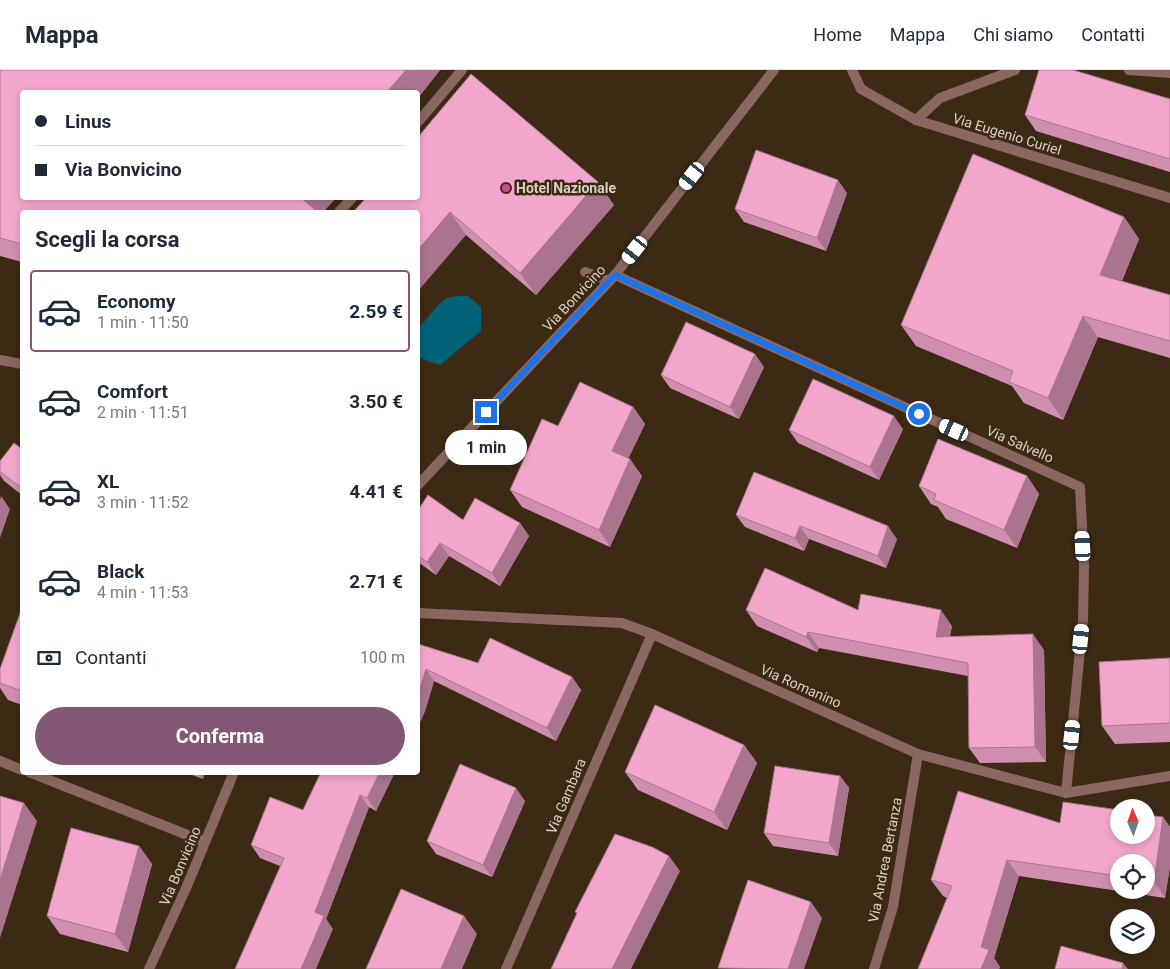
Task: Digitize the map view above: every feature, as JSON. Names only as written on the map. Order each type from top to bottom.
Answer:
[{"type":"street","points":[[420,120],[462,70]]},
{"type":"street","name":"Via Bonvicino","points":[[420,483],[612,278],[774,70]]},
{"type":"street","name":"Via Eugenio Curiel","points":[[852,70],[861,89],[916,120],[1170,198]]},
{"type":"street","points":[[916,120],[940,98],[1015,70]]},
{"type":"street","points":[[1129,70],[1170,73]]},
{"type":"street","points":[[341,210],[350,200]]},
{"type":"street","points":[[585,272],[612,278]]},
{"type":"street","name":"Via Salvello","points":[[612,278],[1080,487],[1084,566],[1083,620],[1066,793]]},
{"type":"street","points":[[0,360],[20,364]]},
{"type":"street","name":"Via Romanino","points":[[420,613],[622,623],[652,634],[918,754],[1066,793],[1170,776]]},
{"type":"street","name":"Via Gambara","points":[[506,969],[652,634]]},
{"type":"street","name":"Via Andrea Bertanza","points":[[874,969],[893,908],[918,754]]},
{"type":"street","points":[[0,761],[20,769]]},
{"type":"street","points":[[37,775],[205,842]]},
{"type":"street","name":"Via Bonvicino","points":[[149,969],[187,886],[233,775]]},
{"type":"water","points":[[468,296],[481,307],[481,331],[440,365],[420,357],[420,327],[438,305],[447,298]]},
{"type":"building","points":[[0,70],[406,70],[389,90],[20,90],[20,200],[303,200],[316,210],[20,210],[20,243],[0,238]]},
{"type":"building","points":[[1039,70],[1073,70],[1170,99],[1170,159],[1025,115]]},
{"type":"building","name":"Hotel Nazionale","points":[[471,74],[598,182],[520,273],[450,212],[420,248],[420,210],[355,210],[364,200],[420,200],[420,135]]},
{"type":"building","points":[[756,150],[838,180],[817,238],[735,209]]},
{"type":"building","points":[[973,154],[1124,217],[1100,275],[1170,295],[1170,341],[1083,316],[1048,398],[1009,382],[1013,371],[901,325]]},
{"type":"building","points":[[686,322],[755,354],[730,407],[661,375]]},
{"type":"building","points":[[813,379],[894,416],[870,467],[789,430]]},
{"type":"building","points":[[580,382],[633,407],[612,451],[630,459],[599,530],[510,490],[542,419],[558,426]]},
{"type":"building","points":[[938,439],[1027,476],[1004,530],[934,500],[936,494],[919,486]]},
{"type":"building","points":[[14,443],[20,448],[20,487],[0,472],[0,461]]},
{"type":"building","points":[[754,472],[888,526],[878,556],[800,526],[795,538],[736,515]]},
{"type":"building","points":[[428,495],[463,520],[475,498],[520,523],[492,573],[440,543],[427,562],[420,557],[420,507]]},
{"type":"building","points":[[765,568],[858,610],[861,594],[941,610],[936,637],[1033,634],[1035,747],[969,748],[968,663],[808,632],[806,637],[746,610]]},
{"type":"building","points":[[20,614],[20,690],[0,683],[0,669]]},
{"type":"building","points":[[490,638],[572,677],[547,728],[426,669],[420,688],[420,645],[478,663]]},
{"type":"building","points":[[1170,658],[1170,723],[1102,726],[1099,662]]},
{"type":"building","points":[[655,705],[744,745],[714,812],[625,772]]},
{"type":"building","points":[[460,764],[516,788],[483,865],[427,841]]},
{"type":"building","points":[[775,766],[840,776],[829,843],[764,833]]},
{"type":"building","points":[[320,775],[378,775],[367,798],[360,795],[315,912],[324,916],[301,969],[235,969],[284,858],[251,845],[270,797],[303,810]]},
{"type":"building","points":[[958,791],[1060,823],[1063,802],[1110,809],[1110,844],[1155,844],[1155,816],[1163,817],[1155,874],[1155,854],[1110,854],[1110,875],[1007,860],[981,947],[989,950],[981,969],[918,969],[952,886],[931,880]]},
{"type":"building","points":[[0,796],[24,803],[0,880]]},
{"type":"building","points":[[71,828],[139,846],[115,934],[47,916]]},
{"type":"building","points":[[615,834],[652,847],[669,856],[612,969],[551,969],[577,913],[575,912]]},
{"type":"building","points":[[748,880],[811,902],[788,969],[718,968]]},
{"type":"building","points":[[401,889],[464,916],[441,969],[366,969]]},
{"type":"building","points":[[1061,946],[1123,963],[1122,969],[1055,969]]},
{"type":"place","name":"Hotel Nazionale","points":[[506,188]]},
{"type":"route","points":[[486,412],[615,275],[919,414]]}]
